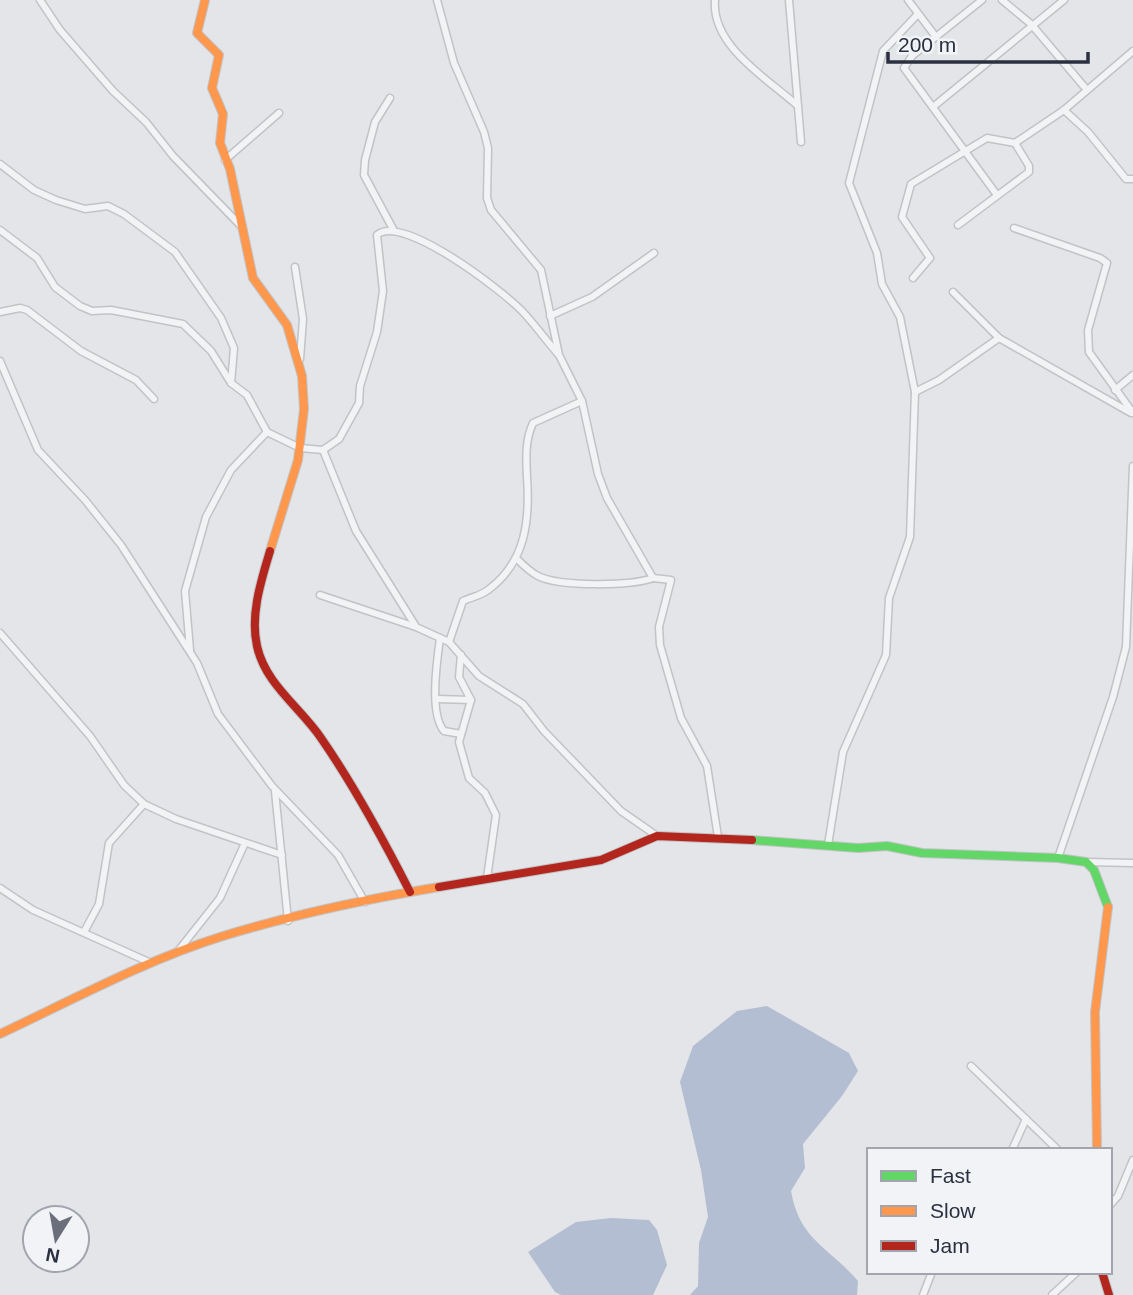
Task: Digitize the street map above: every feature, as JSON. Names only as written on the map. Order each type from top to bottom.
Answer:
[{"type":"street","points":[[40,0],[60,30],[113,91],[146,122],[173,156],[243,228]]},
{"type":"street","points":[[205,0],[197,33],[219,55],[220,61],[212,88],[223,114],[220,143],[230,169],[258,290],[287,325],[299,361]]},
{"type":"street","points":[[437,0],[454,63],[484,132],[488,148],[486,184],[491,210],[541,270],[559,355]]},
{"type":"street","points":[[715,0],[714,10],[730,46],[797,106]]},
{"type":"street","points":[[789,0],[801,142]]},
{"type":"street","points":[[908,0],[936,37]]},
{"type":"street","points":[[982,0],[912,57],[904,68],[997,195]]},
{"type":"street","points":[[1002,0],[1031,24],[1087,90]]},
{"type":"street","points":[[933,107],[1031,24],[1064,0]]},
{"type":"street","points":[[828,845],[843,752],[886,655],[889,598],[909,545],[915,392],[900,317],[882,284],[877,253],[849,183],[883,51],[917,15]]},
{"type":"street","points":[[913,278],[930,258],[902,217],[911,184],[963,150],[987,138],[1015,143],[1064,110],[1133,51]]},
{"type":"street","points":[[390,98],[375,122],[365,160],[365,175],[393,229]]},
{"type":"street","points":[[1064,110],[1088,132],[1126,178],[1133,179]]},
{"type":"street","points":[[225,160],[279,113]]},
{"type":"street","points":[[958,225],[1030,169],[1015,143]]},
{"type":"street","points":[[0,164],[34,190],[56,200],[85,209],[108,206],[124,214],[175,252],[221,318],[234,348],[231,383]]},
{"type":"street","points":[[953,292],[999,338],[1093,394],[1133,414],[1094,362],[1088,343],[1107,263],[1014,228]]},
{"type":"street","points":[[0,230],[37,258],[55,287],[80,306],[92,311],[111,310],[183,324],[211,351],[231,383],[247,395],[267,432],[300,449],[323,450],[339,439],[359,403],[360,386],[381,311],[377,235],[383,230],[393,229],[408,233],[485,279],[522,311],[559,355],[582,401],[598,474],[607,498],[653,578]]},
{"type":"street","points":[[550,316],[592,297],[654,253]]},
{"type":"street","points":[[295,267],[303,319],[299,361],[302,393],[300,449],[264,575],[255,628],[257,646],[280,689],[308,719],[331,752],[380,832],[410,892]]},
{"type":"street","points":[[0,312],[20,307],[27,310],[81,351],[136,380],[154,399]]},
{"type":"street","points":[[915,392],[939,380],[999,338]]},
{"type":"street","points":[[0,361],[38,450],[85,499],[121,545],[190,652],[218,714],[275,790],[338,855],[365,902]]},
{"type":"street","points":[[1115,390],[1133,375]]},
{"type":"street","points":[[449,642],[463,601],[488,590],[517,559],[527,527],[526,453],[529,431],[536,420],[582,401]]},
{"type":"street","points":[[190,652],[185,591],[206,517],[231,470],[267,432]]},
{"type":"street","points":[[323,450],[356,531],[416,626]]},
{"type":"street","points":[[1058,858],[1121,671],[1130,634],[1133,466]]},
{"type":"street","points":[[517,559],[530,571],[549,580],[622,584],[653,578],[671,580],[660,627],[660,645],[681,718],[707,766],[719,838]]},
{"type":"street","points":[[320,595],[416,626],[449,642],[486,683],[523,704],[544,731],[621,811],[657,836]]},
{"type":"street","points":[[0,633],[90,736],[124,785],[144,804],[176,819],[282,855]]},
{"type":"street","points":[[440,638],[437,699],[441,728],[461,734]]},
{"type":"street","points":[[461,655],[459,677],[471,701],[459,743],[469,778],[485,793],[496,815],[487,877]]},
{"type":"street","points":[[437,699],[471,701]]},
{"type":"street","points":[[275,790],[288,921]]},
{"type":"street","points":[[84,932],[99,904],[109,842],[144,804]]},
{"type":"street","points":[[0,1034],[178,951],[221,937],[410,892],[601,860],[657,836],[887,846],[922,853],[1133,863]]},
{"type":"street","points":[[178,951],[220,898],[245,843]]},
{"type":"street","points":[[1086,862],[1094,870],[1107,898],[1110,923],[1095,1012],[1097,1148]]},
{"type":"street","points":[[0,888],[26,906],[151,963]]},
{"type":"street","points":[[971,1066],[1056,1148]]},
{"type":"street","points":[[1013,1148],[1026,1119]]},
{"type":"street","points":[[1112,1203],[1118,1196],[1133,1160]]},
{"type":"street","points":[[923,1295],[931,1274]]},
{"type":"street","points":[[1052,1295],[1075,1274]]},
{"type":"street","points":[[1103,1274],[1109,1295]]},
{"type":"water","points":[[767,1006],[849,1053],[858,1071],[842,1096],[803,1144],[805,1168],[791,1191],[795,1208],[808,1232],[858,1281],[857,1295],[690,1295],[698,1286],[699,1243],[708,1217],[701,1170],[680,1082],[693,1046],[737,1011]]},
{"type":"water","points":[[611,1218],[649,1220],[657,1230],[667,1265],[653,1295],[561,1295],[555,1292],[528,1252],[576,1222]]},
{"type":"traffic: fast","points":[[752,840],[858,848],[887,846],[922,853],[1058,858],[1086,862],[1094,870],[1108,907]]},
{"type":"traffic: slow","points":[[205,0],[197,33],[219,55],[212,88],[223,114],[220,143],[230,169],[253,278],[287,325],[302,376],[304,409],[298,460],[270,551]]},
{"type":"traffic: slow","points":[[0,1034],[136,969],[220,937],[329,908],[439,887]]},
{"type":"traffic: slow","points":[[1097,1148],[1095,1012],[1108,907]]},
{"type":"traffic: jam","points":[[270,551],[260,586],[255,622],[261,660],[275,684],[313,727],[333,757],[368,814],[410,892]]},
{"type":"traffic: jam","points":[[439,887],[601,860],[657,836],[752,840]]},
{"type":"traffic: jam","points":[[1103,1274],[1109,1295]]}]
